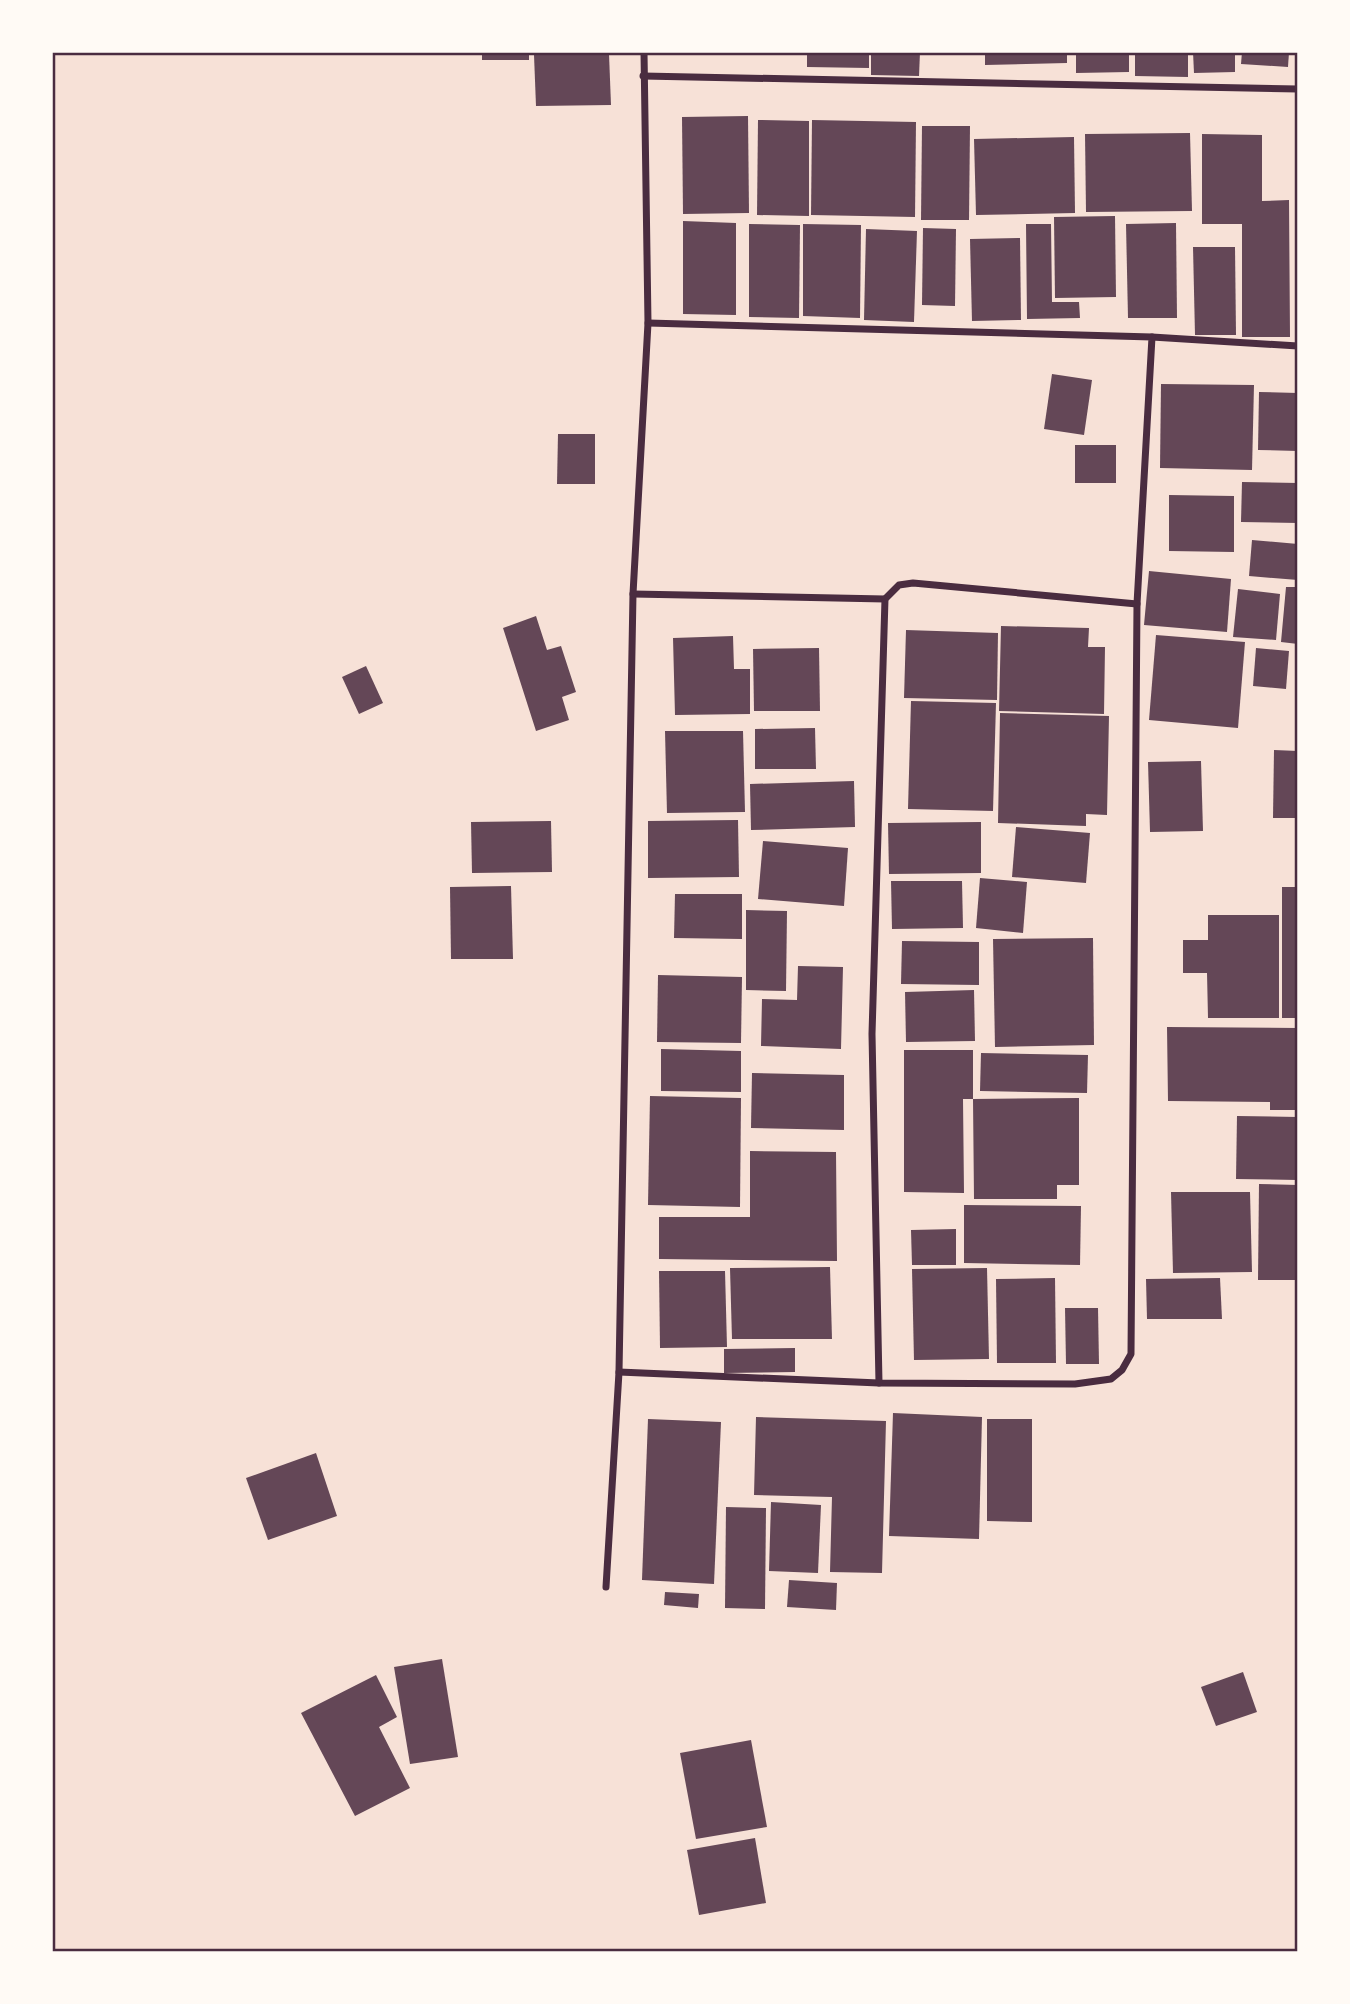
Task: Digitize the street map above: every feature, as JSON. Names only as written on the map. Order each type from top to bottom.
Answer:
[{"type":"street","points":[[606,1587],[619,1372],[633,594],[648,323],[644,52]]},
{"type":"street","points":[[643,76],[1297,89]]},
{"type":"street","points":[[648,323],[1152,337],[1297,345]]},
{"type":"street","points":[[619,1372],[879,1383],[1075,1384],[1111,1379],[1122,1370],[1131,1354],[1137,604],[1152,337]]},
{"type":"street","points":[[879,1383],[872,1034],[885,600],[899,585],[913,583],[1137,604]]},
{"type":"street","points":[[633,594],[885,600]]},
{"type":"building","points":[[482,52],[529,52],[529,60],[482,60]]},
{"type":"building","points":[[807,52],[869,52],[869,68],[807,67]]},
{"type":"building","points":[[871,52],[920,52],[919,76],[871,75]]},
{"type":"building","points":[[985,52],[1067,52],[1067,63],[985,65]]},
{"type":"building","points":[[1076,52],[1129,52],[1129,72],[1076,73]]},
{"type":"building","points":[[1135,52],[1188,52],[1188,77],[1135,76]]},
{"type":"building","points":[[1193,52],[1235,52],[1235,72],[1194,73]]},
{"type":"building","points":[[1242,52],[1289,52],[1288,67],[1241,64]]},
{"type":"building","points":[[609,54],[611,105],[536,106],[534,55]]},
{"type":"building","points":[[748,116],[749,213],[683,214],[682,117]]},
{"type":"building","points":[[758,120],[809,121],[809,216],[757,215]]},
{"type":"building","points":[[812,120],[916,122],[915,217],[811,215]]},
{"type":"building","points":[[922,126],[970,126],[969,220],[921,220]]},
{"type":"building","points":[[1190,133],[1192,211],[1086,212],[1085,134]]},
{"type":"building","points":[[1202,134],[1262,135],[1262,201],[1289,200],[1290,337],[1242,337],[1242,224],[1202,224]]},
{"type":"building","points":[[1074,137],[1075,213],[976,215],[974,139]]},
{"type":"building","points":[[1115,216],[1116,297],[1055,298],[1054,217]]},
{"type":"building","points":[[683,221],[736,223],[736,315],[683,314]]},
{"type":"building","points":[[1176,223],[1177,318],[1128,318],[1126,224]]},
{"type":"building","points":[[749,224],[800,225],[799,318],[749,317]]},
{"type":"building","points":[[803,224],[861,225],[860,318],[803,316]]},
{"type":"building","points":[[1026,224],[1051,224],[1052,302],[1079,302],[1080,318],[1027,319]]},
{"type":"building","points":[[923,228],[956,229],[955,306],[922,305]]},
{"type":"building","points":[[866,229],[917,231],[914,322],[864,320]]},
{"type":"building","points":[[1020,238],[1021,320],[972,321],[970,239]]},
{"type":"building","points":[[1193,247],[1235,247],[1236,335],[1195,335]]},
{"type":"building","points":[[1052,374],[1092,380],[1084,435],[1044,429]]},
{"type":"building","points":[[1161,384],[1254,385],[1252,470],[1160,468]]},
{"type":"building","points":[[1259,392],[1298,393],[1298,451],[1258,450]]},
{"type":"building","points":[[558,434],[595,434],[595,484],[557,484]]},
{"type":"building","points":[[1075,445],[1116,445],[1116,483],[1075,483]]},
{"type":"building","points":[[1242,482],[1298,483],[1298,523],[1241,522]]},
{"type":"building","points":[[1169,495],[1234,496],[1234,552],[1169,551]]},
{"type":"building","points":[[1252,540],[1298,544],[1298,580],[1249,576]]},
{"type":"building","points":[[1149,571],[1231,579],[1227,632],[1144,625]]},
{"type":"building","points":[[1286,587],[1298,587],[1298,644],[1281,642]]},
{"type":"building","points":[[1238,589],[1280,594],[1276,640],[1233,637]]},
{"type":"building","points":[[536,616],[547,650],[561,646],[576,692],[562,697],[569,720],[536,731],[503,628]]},
{"type":"building","points":[[1001,626],[1089,628],[1088,647],[1105,647],[1104,714],[999,711]]},
{"type":"building","points":[[906,630],[998,633],[997,700],[904,698]]},
{"type":"building","points":[[1156,635],[1245,642],[1238,728],[1149,720]]},
{"type":"building","points":[[733,636],[734,669],[750,669],[750,714],[675,715],[673,638]]},
{"type":"building","points":[[819,648],[820,711],[754,711],[753,649]]},
{"type":"building","points":[[1256,648],[1289,651],[1286,689],[1253,686]]},
{"type":"building","points":[[366,666],[383,703],[359,714],[342,677]]},
{"type":"building","points":[[911,701],[996,703],[993,811],[908,809]]},
{"type":"building","points":[[1000,713],[1109,716],[1107,815],[1086,814],[1086,826],[998,823]]},
{"type":"building","points":[[815,728],[816,769],[755,769],[755,729]]},
{"type":"building","points":[[665,731],[743,731],[745,812],[667,813]]},
{"type":"building","points":[[1274,750],[1298,751],[1298,818],[1273,818]]},
{"type":"building","points":[[1201,761],[1203,831],[1150,832],[1148,762]]},
{"type":"building","points":[[854,781],[855,827],[751,830],[750,784]]},
{"type":"building","points":[[738,820],[739,877],[648,878],[648,821]]},
{"type":"building","points":[[551,821],[552,872],[472,873],[471,822]]},
{"type":"building","points":[[981,822],[981,873],[889,874],[888,823]]},
{"type":"building","points":[[1016,827],[1090,833],[1086,883],[1012,877]]},
{"type":"building","points":[[763,841],[848,848],[844,906],[758,899]]},
{"type":"building","points":[[980,878],[1027,882],[1023,933],[976,928]]},
{"type":"building","points":[[891,881],[962,881],[963,928],[892,929]]},
{"type":"building","points":[[511,886],[513,959],[451,959],[450,887]]},
{"type":"building","points":[[1282,887],[1298,887],[1298,1018],[1282,1018]]},
{"type":"building","points":[[675,894],[742,894],[742,939],[674,938]]},
{"type":"building","points":[[746,910],[787,911],[786,991],[746,990]]},
{"type":"building","points":[[1208,915],[1279,915],[1279,1018],[1208,1018],[1207,973],[1183,973],[1183,940],[1208,940]]},
{"type":"building","points":[[1093,938],[1094,1045],[995,1047],[993,939]]},
{"type":"building","points":[[902,941],[979,942],[979,985],[901,984]]},
{"type":"building","points":[[798,966],[843,967],[841,1049],[761,1046],[762,999],[797,1000]]},
{"type":"building","points":[[658,975],[742,977],[741,1043],[657,1042]]},
{"type":"building","points":[[974,990],[975,1041],[906,1042],[905,992]]},
{"type":"building","points":[[1167,1027],[1298,1028],[1298,1110],[1270,1110],[1270,1102],[1168,1101]]},
{"type":"building","points":[[661,1049],[741,1051],[741,1092],[661,1091]]},
{"type":"building","points":[[904,1050],[973,1050],[973,1099],[963,1099],[964,1193],[904,1192]]},
{"type":"building","points":[[981,1053],[1088,1055],[1087,1093],[980,1091]]},
{"type":"building","points":[[752,1073],[844,1075],[844,1130],[751,1128]]},
{"type":"building","points":[[650,1096],[741,1098],[740,1207],[648,1205]]},
{"type":"building","points":[[1079,1098],[1079,1185],[1057,1185],[1057,1199],[974,1199],[973,1099]]},
{"type":"building","points":[[1237,1116],[1298,1117],[1298,1180],[1236,1179]]},
{"type":"building","points":[[750,1151],[836,1152],[837,1261],[659,1259],[659,1217],[750,1217]]},
{"type":"building","points":[[1259,1184],[1298,1185],[1298,1280],[1258,1280]]},
{"type":"building","points":[[1171,1192],[1250,1192],[1252,1272],[1173,1273]]},
{"type":"building","points":[[964,1205],[1081,1206],[1080,1265],[964,1263]]},
{"type":"building","points":[[956,1229],[956,1265],[912,1265],[911,1230]]},
{"type":"building","points":[[830,1267],[832,1339],[732,1339],[730,1268]]},
{"type":"building","points":[[987,1268],[989,1359],[914,1360],[912,1269]]},
{"type":"building","points":[[659,1271],[725,1271],[727,1347],[660,1348]]},
{"type":"building","points":[[1055,1278],[1056,1363],[997,1363],[996,1279]]},
{"type":"building","points":[[1220,1278],[1222,1319],[1147,1319],[1146,1279]]},
{"type":"building","points":[[1065,1308],[1098,1308],[1099,1364],[1066,1364]]},
{"type":"building","points":[[795,1348],[795,1372],[724,1373],[724,1349]]},
{"type":"building","points":[[893,1413],[982,1417],[979,1539],[889,1536]]},
{"type":"building","points":[[756,1417],[886,1421],[882,1573],[830,1572],[832,1497],[754,1495]]},
{"type":"building","points":[[648,1419],[721,1422],[714,1584],[642,1580]]},
{"type":"building","points":[[987,1419],[1032,1419],[1032,1522],[987,1521]]},
{"type":"building","points":[[316,1453],[337,1516],[268,1540],[246,1478]]},
{"type":"building","points":[[771,1502],[821,1505],[818,1573],[769,1571]]},
{"type":"building","points":[[726,1507],[766,1508],[765,1609],[725,1608]]},
{"type":"building","points":[[789,1580],[837,1583],[836,1610],[787,1607]]},
{"type":"building","points":[[665,1592],[699,1594],[698,1608],[664,1605]]},
{"type":"building","points":[[442,1659],[458,1757],[410,1764],[394,1667]]},
{"type":"building","points":[[1243,1672],[1257,1712],[1216,1726],[1201,1687]]},
{"type":"building","points":[[376,1675],[397,1717],[379,1727],[410,1788],[355,1816],[301,1713]]},
{"type":"building","points":[[751,1740],[767,1827],[696,1839],[680,1753]]},
{"type":"building","points":[[755,1838],[766,1903],[699,1915],[687,1850]]}]
